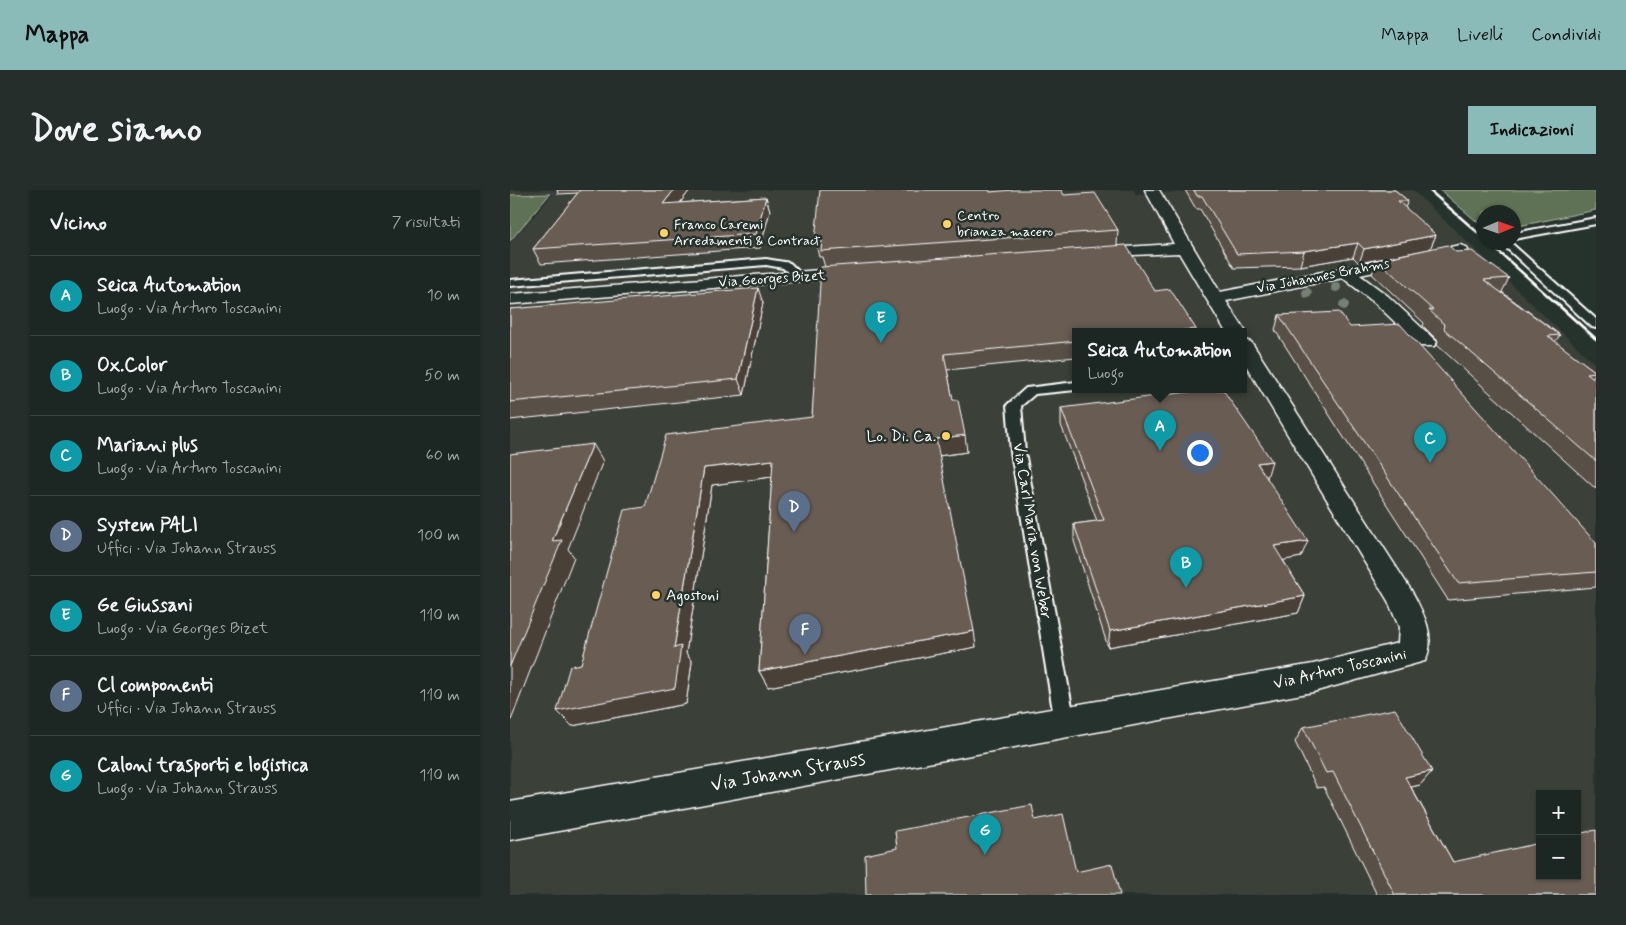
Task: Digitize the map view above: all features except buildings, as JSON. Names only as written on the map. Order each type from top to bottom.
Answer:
[{"type":"street","points":[[1152,190],[1184,248],[1234,328]]},
{"type":"street","points":[[1075,256],[1184,248]]},
{"type":"street","name":"Via Johannes Brahms","points":[[1215,298],[1460,250]]},
{"type":"street","name":"Via Georges Bizet","points":[[510,299],[877,270]]},
{"type":"street","points":[[1344,272],[1382,300],[1427,342]]},
{"type":"street","name":"Via Arturo Toscanini","points":[[1065,723],[1313,678],[1414,652],[1414,627],[1401,598],[1248,359]]},
{"type":"street","name":"Via Johann Strauss","points":[[510,821],[1065,723]]},
{"type":"lane","points":[[1521,235],[1596,221]]},
{"type":"lane","points":[[1513,250],[1596,325]]},
{"type":"lane","points":[[510,283],[766,262],[786,265],[798,276]]},
{"type":"lane","name":"Via Carl Maria von Weber","points":[[1065,723],[1018,452],[1014,405],[1031,391],[1072,386]]},
{"type":"shaded area","points":[[510,190],[1134,190],[1135,194],[1229,190],[1413,190],[1596,365],[1596,895],[510,895],[510,243],[553,194],[510,195]]},
{"type":"green space","points":[[1440,190],[1591,190],[1596,194],[1596,210],[1521,226],[1521,205],[1476,205],[1476,221]]},
{"type":"green space","points":[[550,194],[510,241],[510,195]]},
{"type":"railway","points":[[1429,190],[1476,231]]},
{"type":"railway","points":[[1497,250],[1556,303]]},
{"type":"railway","points":[[1555,302],[1596,339]]},
{"type":"place","name":"Centro brianza macero","points":[[947,224]]},
{"type":"place","name":"Franco Caremi Arredamenti & Contract","points":[[664,233]]},
{"type":"place","name":"Ge Giussani","points":[[881,343]]},
{"type":"place","name":"Lo. Di. Ca.","points":[[946,436]]},
{"type":"place","name":"Seica Automation","points":[[1160,451]]},
{"type":"place","name":"Mariani plus","points":[[1430,463]]},
{"type":"place","name":"System PALI","points":[[794,532]]},
{"type":"place","name":"Ox.Color","points":[[1186,588]]},
{"type":"place","name":"Agostoni","points":[[656,595]]},
{"type":"place","name":"Cl componenti","points":[[805,655]]},
{"type":"place","name":"Caloni trasporti e logistica","points":[[985,855]]}]
